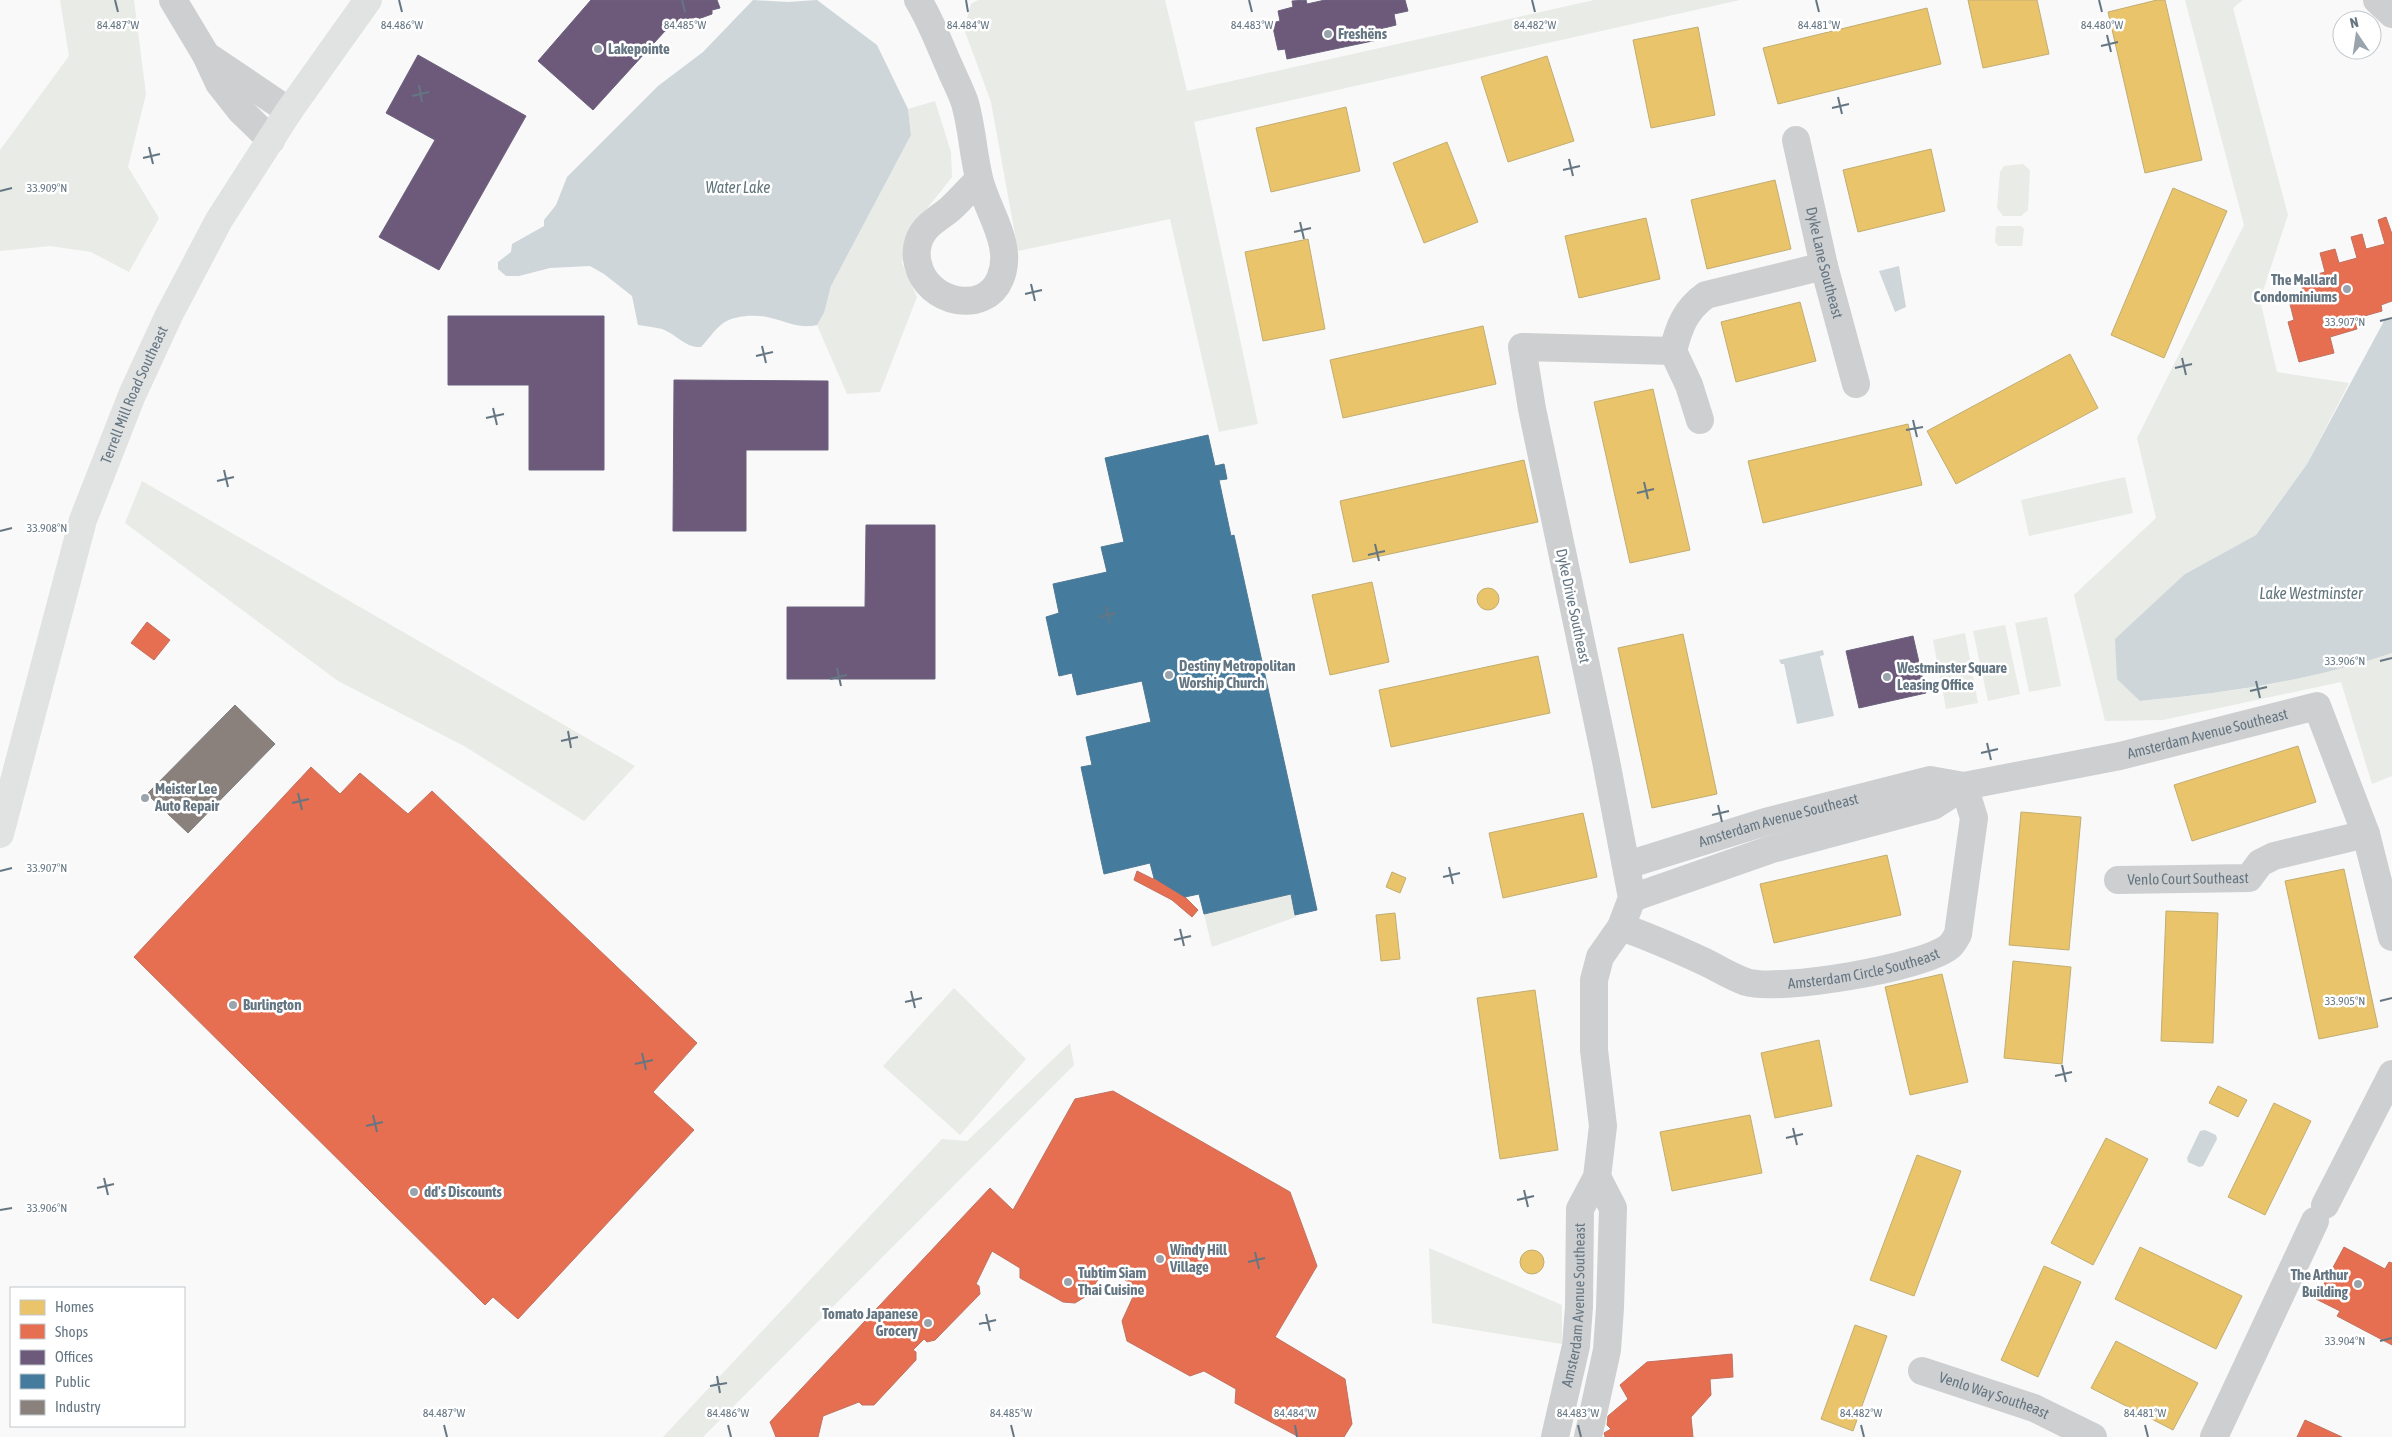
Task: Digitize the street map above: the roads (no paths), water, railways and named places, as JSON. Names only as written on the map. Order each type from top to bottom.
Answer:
[{"type":"main road","name":"Terrell Mill Road Southeast","points":[[0,834],[83,520],[109,452],[169,315],[219,220],[289,111],[368,0]]},
{"type":"street","points":[[173,0],[206,55],[220,83],[241,111],[271,140]]},
{"type":"street","points":[[919,0],[964,102],[979,180]]},
{"type":"street","points":[[2377,0],[2392,14]]},
{"type":"street","points":[[206,55],[289,111]]},
{"type":"street","name":"Dyke Lane Southeast","points":[[1796,140],[1824,266],[1856,384]]},
{"type":"street","points":[[1700,420],[1689,385],[1673,351],[1679,324],[1693,304],[1706,295],[1824,266]]},
{"type":"street","name":"Dyke Drive Southeast","points":[[1626,865],[1532,409],[1522,347],[1673,351]]},
{"type":"street","name":"Amsterdam Avenue Southeast","points":[[1626,865],[1765,822],[1930,780],[1964,786],[2120,756],[2317,706],[2366,834]]},
{"type":"street","name":"Amsterdam Avenue Southeast","points":[[1555,1437],[1576,1346],[1579,1307],[1580,1209],[1597,1177],[1603,1126],[1594,1050],[1594,980],[1600,957],[1621,926],[1632,898],[1772,849],[1933,806],[1964,786]]},
{"type":"street","name":"Amsterdam Circle Southeast","points":[[1621,926],[1658,940],[1747,982],[1768,984],[1794,984],[1853,975],[1889,968],[1938,953],[1950,946],[1958,934],[1974,818],[1964,786]]},
{"type":"street","points":[[2366,834],[2392,937]]},
{"type":"street","name":"Venlo Court Southeast","points":[[2118,880],[2249,878],[2260,863],[2274,856],[2366,834]]},
{"type":"street","points":[[1626,865],[1632,898]]},
{"type":"street","points":[[2214,1437],[2320,1213],[2392,1074]]},
{"type":"street","points":[[1588,1437],[1605,1359],[1610,1308],[1613,1208],[1597,1177]]},
{"type":"street","name":"Venlo Way Southeast","points":[[1922,1371],[2034,1408],[2093,1437]]},
{"type":"water","name":"Water Lake","points":[[753,0],[788,2],[817,0],[877,45],[908,109],[911,135],[831,286],[824,313],[817,325],[799,326],[759,316],[739,317],[722,324],[701,347],[695,347],[662,329],[638,325],[632,296],[604,274],[590,266],[550,268],[519,276],[506,276],[498,269],[498,262],[511,252],[512,244],[544,226],[544,220],[556,205],[567,177],[658,86],[703,52]]},
{"type":"water","points":[[1899,266],[1906,307],[1895,312],[1879,271]]},
{"type":"water","name":"Lake Westminster","points":[[2392,319],[2392,653],[2361,663],[2299,678],[2235,690],[2140,701],[2117,679],[2115,639],[2185,574],[2256,535],[2307,464],[2384,321]]},
{"type":"water","points":[[1823,650],[1824,655],[1820,656],[1834,716],[1797,724],[1784,664],[1781,664],[1779,660]]},
{"type":"water","points":[[2205,1130],[2216,1135],[2217,1139],[2203,1166],[2199,1167],[2188,1162],[2187,1158],[2200,1131]]},
{"type":"place","name":"Freshëns","points":[[1328,34]]},
{"type":"place","name":"Lakepointe","points":[[598,49]]},
{"type":"place","name":"The Mallard Condominiums","points":[[2347,289]]},
{"type":"place","name":"Destiny Metropolitan Worship Church","points":[[1169,675]]},
{"type":"place","name":"Westminster Square Leasing Office","points":[[1887,677]]},
{"type":"place","name":"Meister Lee Auto Repair","points":[[145,798]]},
{"type":"place","name":"Burlington","points":[[233,1005]]},
{"type":"place","name":"dd's Discounts","points":[[414,1192]]},
{"type":"place","name":"Windy Hill Village","points":[[1160,1259]]},
{"type":"place","name":"Tubtim Siam Thai Cuisine","points":[[1068,1282]]},
{"type":"place","name":"The Arthur Building","points":[[2358,1284]]},
{"type":"place","name":"Tomato Japanese Grocery","points":[[928,1323]]}]
